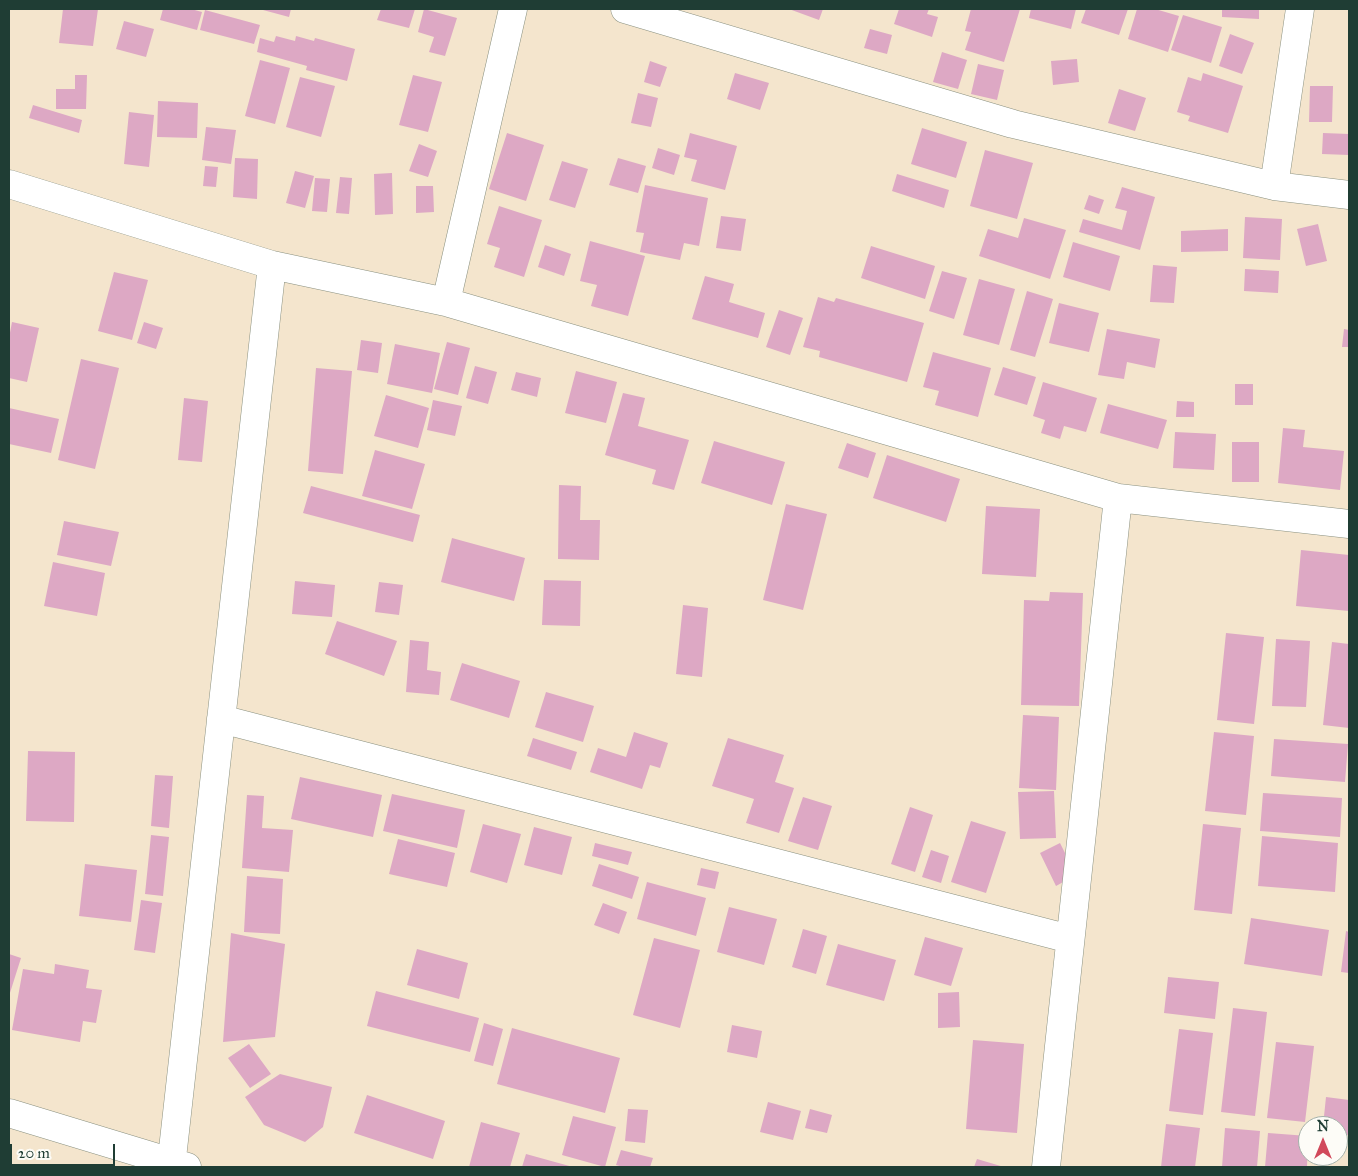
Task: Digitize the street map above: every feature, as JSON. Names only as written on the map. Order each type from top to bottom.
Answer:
[{"type":"street","points":[[446,302],[513,9]]},
{"type":"street","points":[[625,9],[1013,124],[1274,186],[1349,195]]},
{"type":"street","points":[[1274,186],[1300,9]]},
{"type":"street","points":[[9,184],[272,265],[446,302],[1118,498],[1349,524]]},
{"type":"street","points":[[9,1113],[176,1166],[221,719],[272,265]]},
{"type":"street","points":[[1046,1167],[1118,498]]},
{"type":"street","points":[[221,719],[1070,939]]},
{"type":"building","points":[[63,9],[98,9],[93,46],[59,43]]},
{"type":"building","points":[[163,9],[191,9],[202,12],[197,30],[160,20]]},
{"type":"building","points":[[264,9],[291,9],[289,17]]},
{"type":"building","points":[[381,9],[415,9],[409,28],[377,20]]},
{"type":"building","points":[[424,9],[457,18],[445,56],[429,52],[434,37],[418,32]]},
{"type":"building","points":[[789,9],[823,9],[819,20]]},
{"type":"building","points":[[899,9],[929,9],[927,14],[938,17],[932,37],[894,24]]},
{"type":"building","points":[[971,9],[1020,9],[1004,62],[965,50],[971,32],[965,31]]},
{"type":"building","points":[[1031,9],[1076,9],[1071,29],[1029,18]]},
{"type":"building","points":[[1086,9],[1128,9],[1119,35],[1081,23]]},
{"type":"building","points":[[1137,9],[1155,9],[1179,16],[1168,52],[1128,39]]},
{"type":"building","points":[[1222,9],[1259,9],[1259,19],[1222,17]]},
{"type":"building","points":[[205,10],[260,25],[254,44],[200,30]]},
{"type":"building","points":[[1183,15],[1222,27],[1211,63],[1171,50]]},
{"type":"building","points":[[124,21],[154,29],[146,57],[116,49]]},
{"type":"building","points":[[870,29],[892,35],[887,54],[864,48]]},
{"type":"building","points":[[1230,34],[1254,43],[1242,74],[1219,66]]},
{"type":"building","points":[[276,36],[295,41],[296,36],[314,41],[315,38],[355,49],[347,81],[306,70],[307,66],[257,52],[260,38],[274,42]]},
{"type":"building","points":[[942,52],[967,60],[958,89],[933,82]]},
{"type":"building","points":[[1077,59],[1079,82],[1053,85],[1051,61]]},
{"type":"building","points":[[260,60],[290,68],[275,124],[245,116]]},
{"type":"building","points":[[650,61],[667,67],[660,87],[644,82]]},
{"type":"building","points":[[978,64],[1004,70],[997,100],[971,94]]},
{"type":"building","points":[[735,73],[769,83],[760,110],[727,99]]},
{"type":"building","points":[[1203,73],[1243,86],[1228,133],[1188,121],[1190,116],[1177,112],[1188,77],[1201,81]]},
{"type":"building","points":[[75,75],[87,75],[86,109],[56,109],[56,89],[75,89]]},
{"type":"building","points":[[413,75],[442,82],[428,132],[399,125]]},
{"type":"building","points":[[300,77],[335,86],[321,137],[286,127]]},
{"type":"building","points":[[1310,86],[1333,86],[1332,122],[1309,122]]},
{"type":"building","points":[[1119,89],[1146,98],[1135,131],[1108,123]]},
{"type":"building","points":[[638,93],[658,98],[651,127],[631,123]]},
{"type":"building","points":[[158,101],[198,103],[197,138],[157,137]]},
{"type":"building","points":[[33,105],[82,120],[79,133],[29,118]]},
{"type":"building","points":[[129,112],[154,115],[149,167],[124,164]]},
{"type":"building","points":[[206,127],[236,130],[231,164],[202,160]]},
{"type":"building","points":[[922,128],[967,142],[956,178],[911,164]]},
{"type":"building","points":[[507,133],[544,145],[526,201],[489,189]]},
{"type":"building","points":[[690,133],[737,146],[725,190],[691,181],[697,160],[684,157]]},
{"type":"building","points":[[1323,133],[1349,134],[1349,155],[1322,154]]},
{"type":"building","points":[[419,144],[437,151],[428,177],[409,171]]},
{"type":"building","points":[[658,148],[680,155],[674,175],[652,168]]},
{"type":"building","points":[[985,150],[1033,163],[1017,219],[970,206]]},
{"type":"building","points":[[235,158],[258,159],[257,199],[233,197]]},
{"type":"building","points":[[618,158],[646,166],[638,193],[609,185]]},
{"type":"building","points":[[562,161],[588,169],[575,208],[549,200]]},
{"type":"building","points":[[205,166],[218,167],[216,187],[203,186]]},
{"type":"building","points":[[295,171],[314,176],[305,208],[286,203]]},
{"type":"building","points":[[392,173],[393,214],[375,215],[374,174]]},
{"type":"building","points":[[897,174],[949,190],[944,208],[892,191]]},
{"type":"building","points":[[340,177],[352,178],[349,214],[336,213]]},
{"type":"building","points":[[315,178],[330,179],[327,212],[312,211]]},
{"type":"building","points":[[645,185],[708,198],[699,246],[684,243],[680,260],[640,252],[644,233],[636,232]]},
{"type":"building","points":[[416,186],[433,186],[434,212],[416,213]]},
{"type":"building","points":[[1122,187],[1155,197],[1140,250],[1079,232],[1083,219],[1122,230],[1127,211],[1115,208]]},
{"type":"building","points":[[1089,195],[1104,200],[1099,214],[1084,209]]},
{"type":"building","points":[[499,206],[542,220],[524,277],[494,267],[500,248],[487,244]]},
{"type":"building","points":[[721,216],[746,219],[741,251],[716,248]]},
{"type":"building","points":[[1245,217],[1282,219],[1280,260],[1243,258]]},
{"type":"building","points":[[1024,218],[1066,230],[1050,279],[979,256],[988,229],[1018,238]]},
{"type":"building","points":[[1318,224],[1327,261],[1306,266],[1297,229]]},
{"type":"building","points":[[1228,229],[1228,251],[1181,252],[1181,231]]},
{"type":"building","points":[[590,241],[645,256],[628,316],[591,306],[597,285],[580,281]]},
{"type":"building","points":[[1073,242],[1120,256],[1110,291],[1063,277]]},
{"type":"building","points":[[545,245],[571,254],[564,276],[538,267]]},
{"type":"building","points":[[871,246],[935,266],[925,299],[861,278]]},
{"type":"building","points":[[1153,265],[1177,267],[1174,303],[1150,302]]},
{"type":"building","points":[[1245,269],[1279,271],[1278,293],[1244,291]]},
{"type":"building","points":[[942,271],[967,278],[954,319],[929,311]]},
{"type":"building","points":[[114,272],[148,280],[132,340],[98,331]]},
{"type":"building","points":[[705,276],[734,284],[729,302],[765,313],[758,338],[692,319]]},
{"type":"building","points":[[979,279],[1015,289],[999,345],[963,335]]},
{"type":"building","points":[[1027,291],[1053,299],[1035,357],[1010,350]]},
{"type":"building","points":[[818,297],[834,302],[836,298],[924,323],[907,382],[819,357],[820,351],[803,347]]},
{"type":"building","points":[[1059,303],[1099,313],[1089,352],[1049,343]]},
{"type":"building","points":[[779,310],[803,318],[790,355],[766,347]]},
{"type":"building","points":[[12,322],[39,328],[27,382],[9,378],[9,338]]},
{"type":"building","points":[[144,322],[163,328],[156,349],[137,343]]},
{"type":"building","points":[[1107,329],[1160,339],[1155,368],[1127,362],[1124,379],[1098,375]]},
{"type":"building","points":[[1344,329],[1349,330],[1349,347],[1342,347]]},
{"type":"building","points":[[361,340],[382,343],[378,373],[357,370]]},
{"type":"building","points":[[447,342],[470,348],[458,395],[434,389]]},
{"type":"building","points":[[395,344],[440,353],[432,393],[387,384]]},
{"type":"building","points":[[933,352],[991,368],[978,417],[935,405],[939,391],[923,387]]},
{"type":"building","points":[[81,359],[119,368],[95,469],[58,460]]},
{"type":"building","points":[[475,366],[497,372],[488,404],[466,398]]},
{"type":"building","points":[[1003,367],[1036,377],[1027,405],[994,395]]},
{"type":"building","points":[[316,368],[352,371],[343,474],[308,471]]},
{"type":"building","points":[[576,371],[617,382],[606,423],[565,413]]},
{"type":"building","points":[[516,372],[541,378],[537,397],[511,390]]},
{"type":"building","points":[[1043,382],[1097,398],[1086,432],[1064,426],[1060,439],[1041,433],[1045,420],[1033,416]]},
{"type":"building","points":[[1235,384],[1253,384],[1253,405],[1235,405]]},
{"type":"building","points":[[623,393],[645,398],[638,426],[689,440],[674,490],[652,484],[656,470],[605,455]]},
{"type":"building","points":[[386,395],[429,408],[418,448],[374,436]]},
{"type":"building","points":[[184,398],[208,401],[202,462],[178,460]]},
{"type":"building","points":[[433,400],[462,406],[455,436],[427,430]]},
{"type":"building","points":[[1177,401],[1194,402],[1194,417],[1176,417]]},
{"type":"building","points":[[1108,404],[1167,420],[1158,449],[1100,433]]},
{"type":"building","points":[[9,408],[59,419],[51,453],[9,444]]},
{"type":"building","points":[[1283,428],[1305,430],[1303,447],[1344,451],[1340,490],[1278,483]]},
{"type":"building","points":[[1175,432],[1216,434],[1214,470],[1173,468]]},
{"type":"building","points":[[714,441],[785,462],[772,505],[701,483]]},
{"type":"building","points":[[1232,442],[1259,442],[1259,482],[1232,482]]},
{"type":"building","points":[[847,443],[876,453],[868,478],[838,468]]},
{"type":"building","points":[[375,450],[425,464],[412,509],[362,496]]},
{"type":"building","points":[[887,455],[960,479],[946,522],[873,498]]},
{"type":"building","points":[[559,485],[581,486],[580,520],[600,520],[599,560],[558,559]]},
{"type":"building","points":[[311,486],[420,515],[413,542],[303,513]]},
{"type":"building","points":[[786,504],[827,514],[803,610],[763,600]]},
{"type":"building","points":[[986,506],[1040,509],[1036,577],[982,574]]},
{"type":"building","points":[[64,521],[119,532],[111,566],[57,555]]},
{"type":"building","points":[[452,538],[525,558],[514,601],[441,582]]},
{"type":"building","points":[[1301,550],[1349,555],[1349,611],[1296,606]]},
{"type":"building","points":[[53,562],[105,573],[97,616],[44,606]]},
{"type":"building","points":[[544,580],[581,581],[580,626],[542,625]]},
{"type":"building","points":[[295,581],[335,585],[332,617],[292,614]]},
{"type":"building","points":[[379,582],[403,585],[399,615],[375,612]]},
{"type":"building","points":[[1050,592],[1083,593],[1079,706],[1021,705],[1024,600],[1049,601]]},
{"type":"building","points":[[683,605],[708,608],[702,677],[676,674]]},
{"type":"building","points":[[337,621],[397,641],[384,676],[325,654]]},
{"type":"building","points":[[1226,633],[1264,637],[1254,724],[1217,720]]},
{"type":"building","points":[[1276,639],[1310,641],[1306,707],[1272,706]]},
{"type":"building","points":[[410,640],[429,642],[427,670],[441,672],[439,695],[406,692]]},
{"type":"building","points":[[1332,642],[1349,644],[1349,728],[1323,725]]},
{"type":"building","points":[[462,663],[520,681],[509,718],[450,700]]},
{"type":"building","points":[[546,692],[594,706],[583,742],[535,727]]},
{"type":"building","points":[[1023,715],[1059,717],[1056,790],[1019,788]]},
{"type":"building","points":[[634,732],[668,743],[660,768],[650,765],[642,789],[590,772],[598,748],[626,757]]},
{"type":"building","points":[[1214,732],[1254,736],[1246,815],[1205,811]]},
{"type":"building","points":[[533,738],[577,752],[571,770],[527,756]]},
{"type":"building","points":[[728,738],[784,755],[775,782],[794,788],[779,833],[746,823],[754,799],[712,786]]},
{"type":"building","points":[[1274,739],[1348,744],[1345,782],[1271,776]]},
{"type":"building","points":[[28,751],[75,752],[74,822],[26,821]]},
{"type":"building","points":[[155,775],[173,776],[169,828],[151,826]]},
{"type":"building","points":[[300,777],[382,795],[373,837],[291,819]]},
{"type":"building","points":[[1054,791],[1056,838],[1020,839],[1018,792]]},
{"type":"building","points":[[1263,793],[1342,798],[1340,837],[1260,831]]},
{"type":"building","points":[[392,794],[465,810],[457,848],[383,831]]},
{"type":"building","points":[[247,795],[264,796],[262,828],[293,830],[289,872],[242,868]]},
{"type":"building","points":[[803,797],[832,806],[818,850],[788,841]]},
{"type":"building","points":[[910,807],[933,815],[915,872],[891,864]]},
{"type":"building","points":[[971,821],[1006,832],[986,893],[951,882]]},
{"type":"building","points":[[483,824],[521,834],[507,883],[470,872]]},
{"type":"building","points":[[1203,824],[1241,828],[1232,914],[1194,910]]},
{"type":"building","points":[[534,827],[572,837],[562,875],[524,865]]},
{"type":"building","points":[[151,835],[169,837],[163,896],[145,894]]},
{"type":"building","points":[[1262,836],[1338,843],[1335,892],[1258,886]]},
{"type":"building","points":[[398,839],[455,853],[447,887],[389,874]]},
{"type":"building","points":[[595,843],[632,852],[628,865],[592,856]]},
{"type":"building","points":[[1060,843],[1076,875],[1056,886],[1040,853]]},
{"type":"building","points":[[931,850],[949,856],[941,883],[922,877]]},
{"type":"building","points":[[85,864],[137,870],[131,922],[79,916]]},
{"type":"building","points":[[599,864],[639,877],[632,899],[592,886]]},
{"type":"building","points":[[701,868],[719,872],[715,889],[697,885]]},
{"type":"building","points":[[247,876],[283,879],[280,934],[244,932]]},
{"type":"building","points":[[647,882],[706,898],[696,936],[637,919]]},
{"type":"building","points":[[141,900],[162,903],[155,953],[134,950]]},
{"type":"building","points":[[603,903],[627,912],[619,934],[594,925]]},
{"type":"building","points":[[729,907],[777,919],[764,965],[717,952]]},
{"type":"building","points":[[1251,918],[1329,930],[1322,976],[1244,964]]},
{"type":"building","points":[[803,929],[827,936],[816,974],[792,967]]},
{"type":"building","points":[[1346,931],[1349,932],[1349,973],[1341,972]]},
{"type":"building","points":[[231,933],[285,944],[275,1037],[223,1042]]},
{"type":"building","points":[[925,937],[963,948],[951,986],[914,975]]},
{"type":"building","points":[[654,938],[700,950],[680,1028],[633,1015]]},
{"type":"building","points":[[838,944],[896,960],[884,1001],[826,985]]},
{"type":"building","points":[[417,949],[468,963],[459,999],[407,985]]},
{"type":"building","points":[[9,954],[21,958],[9,996]]},
{"type":"building","points":[[55,964],[89,970],[86,988],[102,990],[96,1023],[83,1021],[80,1042],[12,1030],[23,969],[54,974]]},
{"type":"building","points":[[1168,977],[1219,982],[1215,1019],[1164,1013]]},
{"type":"building","points":[[376,991],[479,1018],[470,1052],[367,1026]]},
{"type":"building","points":[[959,992],[960,1027],[938,1028],[938,993]]},
{"type":"building","points":[[1233,1008],[1267,1012],[1255,1116],[1221,1112]]},
{"type":"building","points":[[484,1023],[503,1029],[493,1066],[474,1061]]},
{"type":"building","points":[[732,1025],[762,1031],[757,1058],[727,1052]]},
{"type":"building","points":[[512,1028],[620,1058],[605,1113],[497,1084]]},
{"type":"building","points":[[1179,1029],[1213,1033],[1203,1115],[1169,1111]]},
{"type":"building","points":[[973,1040],[1024,1044],[1017,1133],[966,1129]]},
{"type":"building","points":[[1276,1042],[1314,1046],[1306,1116],[1298,1116],[1298,1121],[1267,1118]]},
{"type":"building","points":[[249,1044],[271,1074],[250,1088],[228,1058]]},
{"type":"building","points":[[280,1074],[332,1087],[323,1127],[305,1142],[264,1125],[245,1097]]},
{"type":"building","points":[[367,1095],[445,1121],[433,1159],[354,1133]]},
{"type":"building","points":[[1326,1097],[1349,1100],[1349,1135],[1348,1116],[1324,1116]]},
{"type":"building","points":[[768,1102],[801,1111],[793,1140],[760,1132]]},
{"type":"building","points":[[628,1109],[648,1110],[645,1143],[625,1141]]},
{"type":"building","points":[[810,1109],[832,1115],[827,1133],[805,1128]]},
{"type":"building","points":[[573,1116],[616,1127],[605,1167],[562,1155]]},
{"type":"building","points":[[481,1122],[520,1133],[510,1167],[469,1167]]},
{"type":"building","points":[[1166,1124],[1200,1128],[1195,1167],[1161,1167]]},
{"type":"building","points":[[1225,1128],[1260,1131],[1257,1167],[1222,1167]]},
{"type":"building","points":[[1268,1133],[1298,1135],[1298,1166],[1307,1167],[1265,1167]]},
{"type":"building","points":[[621,1150],[653,1158],[650,1167],[623,1167],[616,1165]]},
{"type":"building","points":[[526,1154],[573,1167],[522,1167]]},
{"type":"building","points":[[977,1159],[1004,1167],[974,1167]]}]
